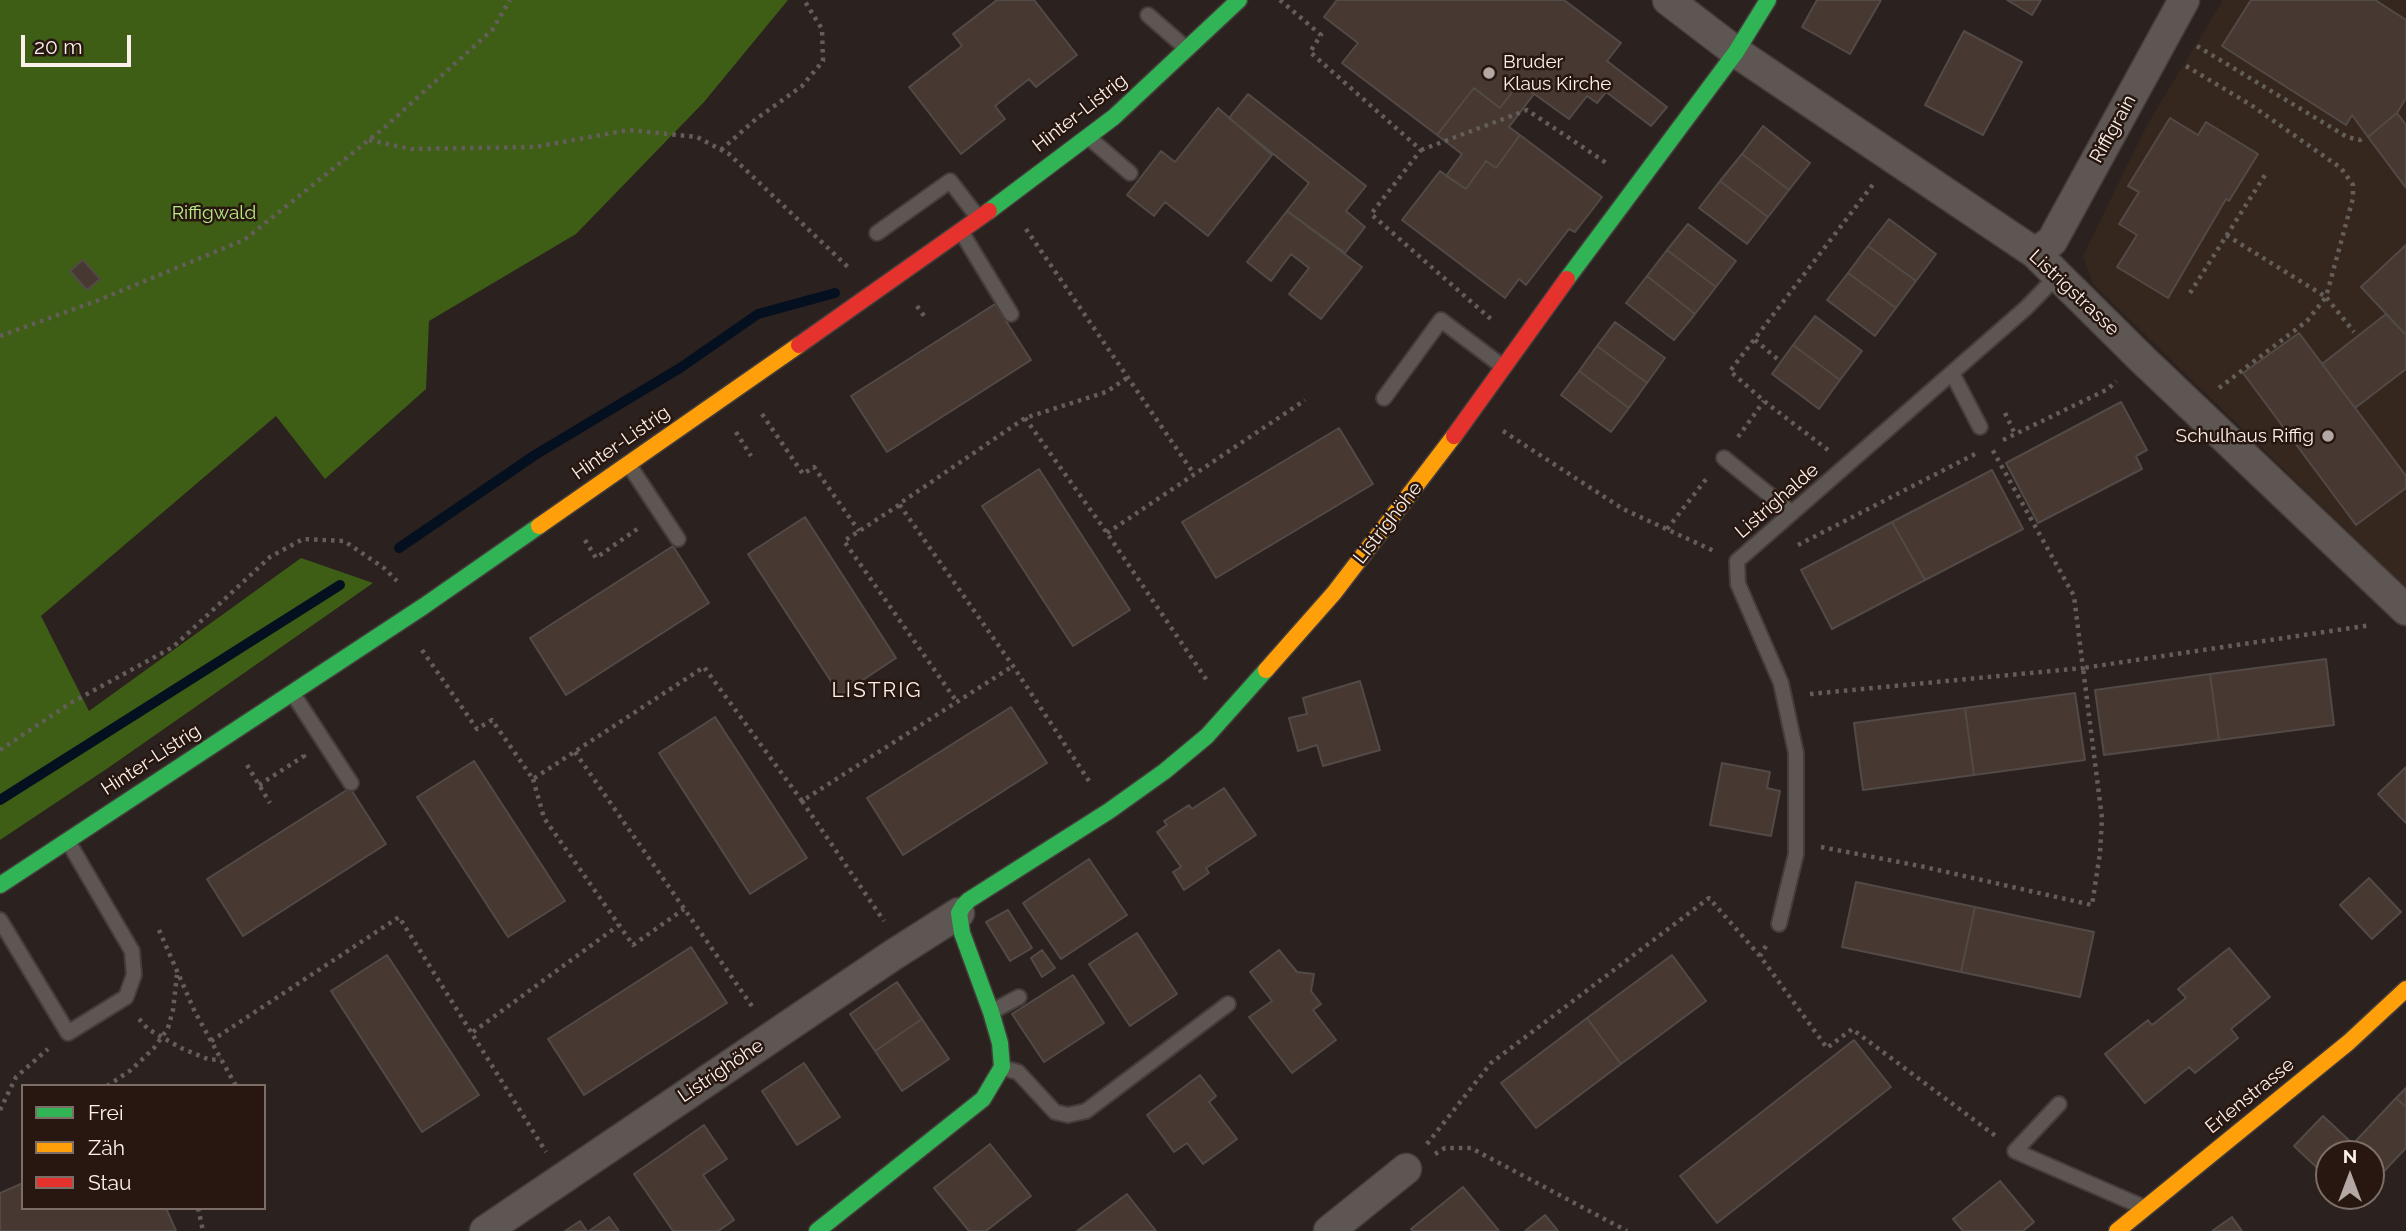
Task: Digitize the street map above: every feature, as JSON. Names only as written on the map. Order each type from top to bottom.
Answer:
[{"type":"street","name":"Hinter-Listrig","points":[[0,885],[424,606],[961,232],[1114,117],[1239,0]]},
{"type":"street","name":"Listrigstrasse","points":[[1668,0],[1736,52],[2035,253],[2193,408],[2406,610]]},
{"type":"street","name":"Listrighöhe","points":[[485,1231],[902,949],[959,914],[969,900],[1109,811],[1165,771],[1207,736],[1334,593],[1474,411],[1519,344],[1736,52],[1768,0]]},
{"type":"street","name":"Riffigrain","points":[[2035,253],[2052,241],[2184,0]]},
{"type":"street","points":[[817,1231],[983,1099],[1002,1067],[1000,1044],[962,933],[959,914]]},
{"type":"street","name":"Erlenstrasse","points":[[2117,1231],[2349,1042],[2406,989]]},
{"type":"street","points":[[1329,1231],[1406,1169]]},
{"type":"lane","points":[[1148,15],[1188,50]]},
{"type":"lane","points":[[1087,136],[1130,173]]},
{"type":"lane","points":[[877,233],[950,181],[979,219]]},
{"type":"lane","points":[[961,232],[1011,314]]},
{"type":"lane","name":"Listrighalde","points":[[1779,924],[1796,854],[1796,753],[1781,683],[1738,584],[1737,561],[2033,302],[2058,275]]},
{"type":"lane","points":[[1384,398],[1441,320],[1503,366]]},
{"type":"lane","points":[[1952,373],[1980,427]]},
{"type":"lane","points":[[1724,458],[1792,513]]},
{"type":"lane","points":[[628,464],[678,539]]},
{"type":"lane","points":[[292,693],[351,783]]},
{"type":"lane","points":[[0,920],[68,1033],[126,998],[134,975],[132,951],[68,841]]},
{"type":"lane","points":[[991,1012],[1019,997]]},
{"type":"lane","points":[[1002,1067],[1018,1072],[1055,1111],[1068,1115],[1086,1111],[1228,1004]]},
{"type":"lane","points":[[2059,1104],[2015,1151],[2147,1208]]},
{"type":"path","points":[[0,336],[99,300],[244,240],[368,140],[492,30],[510,0]]},
{"type":"path","points":[[721,150],[756,119],[802,86],[823,61],[822,29],[804,0]]},
{"type":"path","points":[[1280,0],[1321,35],[1311,52],[1421,150]]},
{"type":"path","points":[[2188,40],[2347,136],[2360,140],[2364,137]]},
{"type":"path","points":[[2176,61],[2251,105],[2341,168],[2353,185],[2353,198],[2326,297],[2307,321],[2193,408]]},
{"type":"path","points":[[1519,344],[1371,214],[1421,150],[1527,110],[1638,184]]},
{"type":"path","points":[[368,140],[411,149],[535,147],[629,130],[697,137],[729,154],[875,292]]},
{"type":"path","points":[[1847,465],[1730,371],[1892,158]]},
{"type":"path","points":[[2190,293],[2265,175]]},
{"type":"path","points":[[1025,228],[1194,474]]},
{"type":"path","points":[[2226,235],[2326,297],[2354,332]]},
{"type":"path","points":[[1755,340],[1781,362]]},
{"type":"path","points":[[957,702],[844,541],[1025,418],[1106,392],[1127,377]]},
{"type":"path","points":[[742,385],[803,474],[814,467],[859,531]]},
{"type":"path","points":[[1796,842],[1920,866],[2092,905],[2102,818],[2074,596],[1991,446],[2108,388]]},
{"type":"path","points":[[1107,533],[1306,400]]},
{"type":"path","points":[[1474,411],[1623,509],[1737,561]]},
{"type":"path","points":[[1025,418],[1107,533],[1218,698],[1231,709]]},
{"type":"path","points":[[2010,423],[2015,434]]},
{"type":"path","points":[[734,428],[751,456]]},
{"type":"path","points":[[1775,528],[1793,548],[1978,452]]},
{"type":"path","points":[[1667,529],[1688,502]]},
{"type":"path","points":[[899,505],[1013,666],[1109,811]]},
{"type":"path","points":[[585,540],[596,558],[640,527],[633,516]]},
{"type":"path","points":[[0,750],[69,704],[173,647],[270,556],[303,539],[344,541],[384,568],[424,606]]},
{"type":"path","points":[[402,620],[477,729],[492,720],[533,779],[544,818],[633,945],[684,909]]},
{"type":"path","points":[[1784,696],[2083,668],[2351,628]]},
{"type":"path","points":[[802,801],[1013,666]]},
{"type":"path","points":[[533,779],[704,667],[802,801],[902,949]]},
{"type":"path","points":[[259,785],[303,757],[297,746]]},
{"type":"path","points":[[575,752],[773,1036]]},
{"type":"path","points":[[257,757],[248,767],[270,803]]},
{"type":"path","points":[[1406,1169],[1491,1063],[1709,898],[1760,956],[1827,1048],[1852,1029],[2015,1151]]},
{"type":"path","points":[[211,1041],[399,916],[562,1178]]},
{"type":"path","points":[[1760,956],[1779,924]]},
{"type":"path","points":[[473,1032],[619,925]]},
{"type":"path","points":[[159,930],[211,1041],[235,1084]]},
{"type":"path","points":[[110,1084],[131,1070],[154,1048],[168,1028],[177,972]]},
{"type":"path","points":[[137,1016],[148,1029],[161,1038],[210,1060],[221,1059]]},
{"type":"path","points":[[0,1111],[16,1077],[68,1033]]},
{"type":"path","points":[[1406,1169],[1445,1148],[1471,1148],[1627,1231]]},
{"type":"path","points":[[198,1210],[203,1231]]},
{"type":"shaded area","name":"Schulhaus Riffig","points":[[2223,0],[2406,0],[2406,588],[2093,284],[2083,256],[2147,125]]},
{"type":"green space","name":"Riffigwald","points":[[0,0],[788,0],[704,102],[576,234],[429,321],[426,389],[325,479],[276,416],[41,616],[89,711],[301,558],[373,583],[0,840]]},
{"type":"building","points":[[997,0],[1034,0],[1077,55],[1036,87],[1029,79],[995,106],[1005,119],[961,154],[909,87],[962,46],[953,34]]},
{"type":"building","name":"Bruder Klaus Kirche","points":[[1337,0],[1564,0],[1621,43],[1607,61],[1667,107],[1651,126],[1606,92],[1597,103],[1587,96],[1569,119],[1519,83],[1500,108],[1474,88],[1437,135],[1342,63],[1358,43],[1324,17]]},
{"type":"building","points":[[1817,0],[1881,0],[1850,54],[1802,27]]},
{"type":"building","points":[[2007,0],[2041,0],[2032,15]]},
{"type":"building","points":[[2251,0],[2375,0],[2406,20],[2406,98],[2397,113],[2368,137],[2352,115],[2346,125],[2222,46]]},
{"type":"building","points":[[1964,31],[2022,62],[1983,135],[1925,105]]},
{"type":"building","points":[[1519,83],[1534,94],[1509,127],[1520,135],[1496,168],[1486,161],[1466,189],[1446,176],[1462,154],[1437,135],[1474,88],[1500,108]]},
{"type":"building","points":[[1248,94],[1366,186],[1346,211],[1365,227],[1345,253],[1287,211],[1309,183],[1229,118]]},
{"type":"building","points":[[1218,108],[1272,155],[1208,236],[1165,202],[1154,216],[1127,195],[1161,151],[1175,162]]},
{"type":"building","points":[[2397,113],[2406,125],[2406,188],[2368,137]]},
{"type":"building","points":[[2170,118],[2198,135],[2206,122],[2258,154],[2229,201],[2226,199],[2168,298],[2117,267],[2137,235],[2119,224],[2139,192],[2128,186]]},
{"type":"building","points":[[1763,126],[1810,163],[1789,190],[1742,154]]},
{"type":"building","points":[[1520,135],[1602,197],[1575,232],[1569,229],[1526,285],[1519,279],[1505,298],[1402,220],[1440,171],[1466,189],[1486,161],[1496,168]]},
{"type":"building","points":[[1742,154],[1789,190],[1768,217],[1720,181]]},
{"type":"building","points":[[1720,181],[1768,217],[1747,244],[1699,208]]},
{"type":"building","points":[[1287,211],[1362,267],[1321,319],[1289,294],[1309,268],[1291,254],[1271,281],[1247,262]]},
{"type":"building","points":[[1889,219],[1936,254],[1916,281],[1868,246]]},
{"type":"building","points":[[1688,224],[1736,261],[1716,287],[1667,250]]},
{"type":"building","points":[[2406,245],[2406,335],[2361,287]]},
{"type":"building","points":[[1868,246],[1916,281],[1896,308],[1848,273]]},
{"type":"building","points":[[1667,250],[1716,287],[1695,314],[1647,276]]},
{"type":"building","points":[[83,260],[100,279],[87,290],[70,271]]},
{"type":"building","points":[[1848,273],[1896,308],[1875,336],[1827,300]]},
{"type":"building","points":[[1647,276],[1695,314],[1674,340],[1626,303]]},
{"type":"building","points":[[995,304],[1031,360],[887,452],[851,396]]},
{"type":"building","points":[[2386,314],[2406,335],[2406,369],[2355,408],[2322,364]]},
{"type":"building","points":[[1815,316],[1862,351],[1840,380],[1793,345]]},
{"type":"building","points":[[1615,322],[1665,358],[1647,383],[1597,346]]},
{"type":"building","points":[[2299,333],[2406,476],[2406,488],[2356,525],[2243,373]]},
{"type":"building","points":[[1793,345],[1840,380],[1819,409],[1772,374]]},
{"type":"building","points":[[1597,346],[1647,383],[1629,408],[1579,371]]},
{"type":"building","points":[[1579,371],[1629,408],[1611,432],[1561,395]]},
{"type":"building","points":[[2121,402],[2147,450],[2136,456],[2142,469],[2038,523],[2006,463]]},
{"type":"building","points":[[1339,428],[1373,484],[1216,578],[1182,522]]},
{"type":"building","points":[[1039,469],[1130,610],[1073,646],[982,506]]},
{"type":"building","points":[[1992,470],[2023,529],[1925,580],[1892,522]]},
{"type":"building","points":[[805,517],[896,658],[840,695],[748,554]]},
{"type":"building","points":[[1892,522],[1925,580],[1832,629],[1801,570]]},
{"type":"building","points":[[673,546],[709,603],[566,695],[530,638]]},
{"type":"building","points":[[2326,659],[2334,725],[2219,740],[2210,674]]},
{"type":"building","points":[[2210,674],[2219,740],[2104,755],[2095,690]]},
{"type":"building","points":[[1360,681],[1380,750],[1323,766],[1317,745],[1298,751],[1289,718],[1307,714],[1303,698]]},
{"type":"building","points":[[2075,693],[2085,760],[1974,775],[1965,708]]},
{"type":"building","points":[[1011,707],[1047,763],[903,855],[867,798]]},
{"type":"building","points":[[1965,708],[1974,775],[1863,790],[1854,723]]},
{"type":"building","points":[[715,717],[807,858],[750,894],[659,753]]},
{"type":"building","points":[[474,761],[565,901],[508,937],[417,797]]},
{"type":"building","points":[[1722,763],[1770,772],[1767,788],[1780,791],[1771,836],[1710,825]]},
{"type":"building","points":[[2406,767],[2406,823],[2378,794]]},
{"type":"building","points":[[350,788],[386,844],[243,936],[207,879]]},
{"type":"building","points":[[1224,788],[1256,835],[1206,868],[1209,873],[1184,890],[1173,872],[1181,867],[1157,832],[1167,825],[1164,821],[1189,805],[1192,809]]},
{"type":"building","points":[[1089,859],[1127,915],[1061,959],[1023,903]]},
{"type":"building","points":[[2369,878],[2401,912],[2372,939],[2340,905]]},
{"type":"building","points":[[1856,882],[1975,907],[1961,972],[1842,947]]},
{"type":"building","points":[[1975,907],[2094,932],[2080,997],[1961,972]]},
{"type":"building","points":[[1008,910],[1032,948],[1010,961],[986,922]]},
{"type":"building","points":[[1137,933],[1177,994],[1130,1026],[1089,964]]},
{"type":"building","points":[[691,947],[727,1003],[584,1095],[548,1039]]},
{"type":"building","points":[[2229,948],[2270,997],[2231,1029],[2238,1038],[2195,1073],[2189,1067],[2145,1103],[2105,1054],[2148,1020],[2152,1025],[2186,998],[2178,989]]},
{"type":"building","points":[[1042,950],[1055,968],[1042,977],[1031,958]]},
{"type":"building","points":[[1279,950],[1297,972],[1314,974],[1311,991],[1321,1004],[1313,1010],[1336,1040],[1292,1073],[1249,1017],[1272,1001],[1250,972]]},
{"type":"building","points":[[387,955],[479,1095],[422,1132],[331,991]]},
{"type":"building","points":[[1672,955],[1706,1001],[1621,1064],[1587,1018]]},
{"type":"building","points":[[1073,975],[1104,1023],[1044,1062],[1012,1014]]},
{"type":"building","points":[[897,982],[922,1019],[875,1051],[850,1014]]},
{"type":"building","points":[[1587,1018],[1621,1064],[1536,1128],[1501,1083]]},
{"type":"building","points":[[922,1019],[949,1059],[902,1091],[875,1051]]},
{"type":"building","points":[[1854,1040],[1891,1087],[1717,1223],[1680,1176]]},
{"type":"building","points":[[804,1063],[840,1117],[797,1145],[762,1091]]},
{"type":"building","points":[[1200,1075],[1216,1096],[1209,1102],[1237,1139],[1203,1164],[1187,1143],[1174,1152],[1147,1115]]},
{"type":"building","points":[[2406,1088],[2406,1107],[2396,1098]]},
{"type":"building","points":[[2396,1098],[2406,1107],[2406,1148],[2385,1170],[2385,1140],[2357,1140]]},
{"type":"building","points":[[2323,1116],[2349,1140],[2315,1140],[2315,1166],[2294,1146]]},
{"type":"building","points":[[704,1125],[727,1159],[703,1175],[734,1220],[718,1231],[673,1231],[634,1174]]},
{"type":"building","points":[[990,1144],[1031,1196],[986,1231],[969,1231],[934,1188]]},
{"type":"building","points":[[2000,1181],[2034,1222],[2023,1231],[1963,1231],[1953,1219]]},
{"type":"building","points":[[21,1184],[21,1210],[167,1210],[176,1231],[0,1231],[0,1193]]},
{"type":"building","points":[[1463,1187],[1499,1231],[1411,1229]]},
{"type":"building","points":[[1127,1194],[1156,1231],[1077,1231]]},
{"type":"building","points":[[1545,1215],[1558,1231],[1525,1231]]},
{"type":"building","points":[[609,1217],[619,1231],[589,1231]]},
{"type":"building","points":[[2232,1217],[2242,1231],[2212,1231]]},
{"type":"building","points":[[580,1221],[587,1231],[565,1231]]},
{"type":"waterway","points":[[399,548],[535,455],[680,368],[758,314],[835,293]]},
{"type":"waterway","points":[[0,800],[340,585]]},
{"type":"traffic: fast","points":[[989,211],[1114,117],[1239,0]]},
{"type":"traffic: fast","points":[[1567,279],[1736,52],[1768,0]]},
{"type":"traffic: fast","points":[[0,885],[424,606],[539,526]]},
{"type":"traffic: fast","points":[[817,1231],[983,1099],[1002,1067],[1000,1043],[991,1012],[962,933],[959,913],[963,906],[1109,811],[1165,771],[1207,736],[1266,670]]},
{"type":"traffic: slow","points":[[539,526],[799,345]]},
{"type":"traffic: slow","points":[[1266,670],[1334,593],[1454,436]]},
{"type":"traffic: slow","points":[[2117,1231],[2349,1042],[2406,989]]},
{"type":"traffic: jam","points":[[799,345],[989,211]]},
{"type":"traffic: jam","points":[[1454,436],[1567,279]]},
{"type":"place","name":"Bruder Klaus Kirche","points":[[1489,73]]},
{"type":"place","name":"Schulhaus Riffig","points":[[2328,436]]},
{"type":"district","name":"LISTRIG","points":[[877,691]]}]
